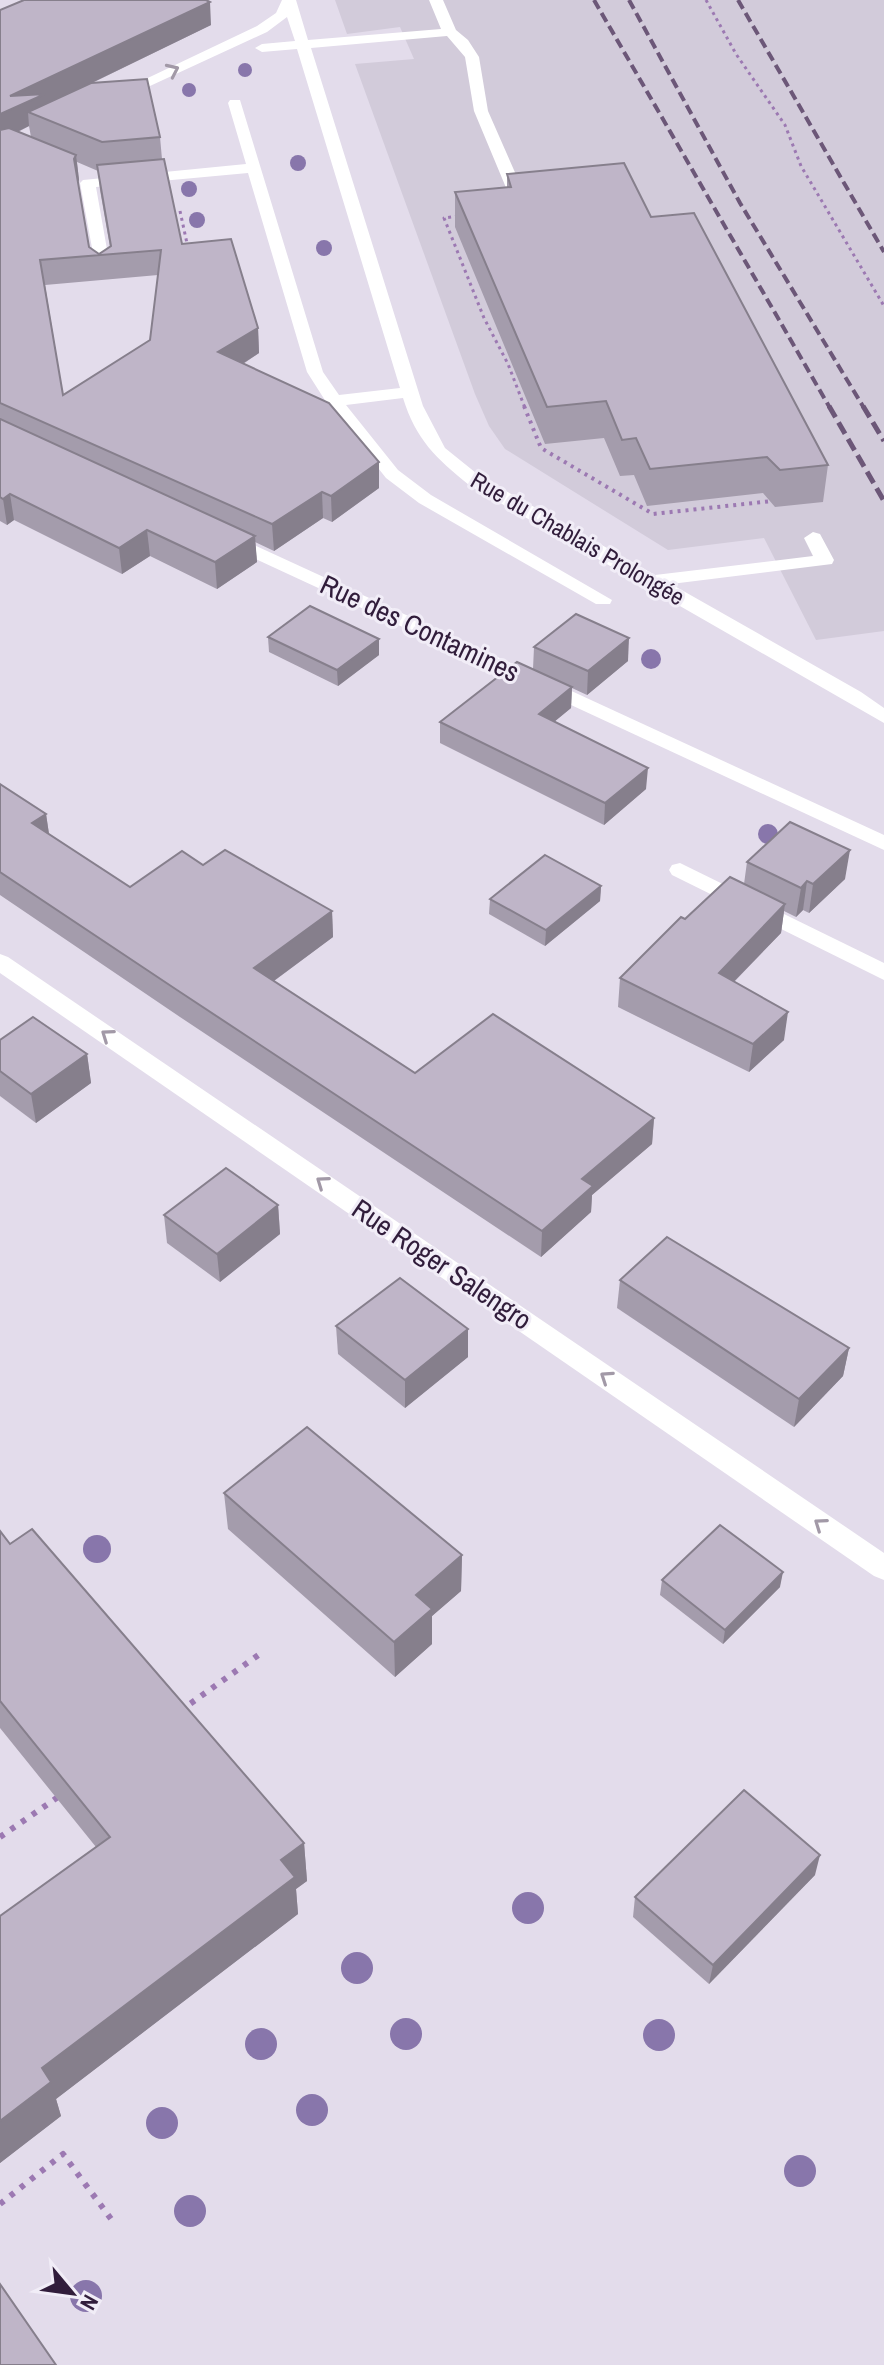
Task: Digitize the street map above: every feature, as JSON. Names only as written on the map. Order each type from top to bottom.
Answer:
[{"type":"street","points":[[436,0],[450,32],[463,43],[472,57],[481,111],[520,202]]},
{"type":"street","points":[[98,105],[274,22],[285,11],[289,1]]},
{"type":"street","name":"Rue du Chablais Prolongée","points":[[289,1],[410,392],[431,442],[461,471],[495,493],[854,696],[884,717]]},
{"type":"street","points":[[224,47],[262,48],[450,32]]},
{"type":"street","points":[[262,48],[289,56],[311,74]]},
{"type":"street","points":[[235,103],[305,344],[315,372],[334,401],[399,481],[425,499],[603,600]]},
{"type":"street","points":[[103,272],[88,183],[254,168]]},
{"type":"street","points":[[78,171],[102,181]]},
{"type":"street","points":[[334,401],[410,392]]},
{"type":"street","name":"Rue des Contamines","points":[[209,530],[884,843]]},
{"type":"street","points":[[652,581],[825,560],[813,538]]},
{"type":"street","points":[[680,870],[884,972]]},
{"type":"street","name":"Rue Roger Salengro","points":[[0,962],[884,1568]]},
{"type":"path","points":[[706,0],[736,54],[785,125],[801,166],[884,306]]},
{"type":"path","points":[[172,175],[190,258]]},
{"type":"path","points":[[460,216],[444,218],[541,448],[653,514],[772,501]]},
{"type":"path","points":[[176,1713],[264,1651]]},
{"type":"path","points":[[0,1837],[63,1793]]},
{"type":"path","points":[[0,2204],[63,2154],[114,2223]]},
{"type":"shaded area","points":[[335,0],[884,0],[884,631],[816,640],[764,538],[668,550],[505,449],[489,426],[475,394],[355,64],[414,59],[400,27],[347,34]]},
{"type":"building","points":[[24,0],[210,2],[10,96],[45,94],[0,114],[0,10]]},
{"type":"building","points":[[147,79],[160,137],[102,142],[28,112],[91,83]]},
{"type":"building","points":[[9,128],[76,155],[74,159],[89,247],[99,254],[111,246],[97,165],[164,159],[182,244],[231,239],[258,328],[218,352],[329,403],[379,462],[331,496],[322,492],[272,524],[0,403],[0,130]],"holes":[[[161,250],[150,340],[63,395],[40,260]]]},
{"type":"building","points":[[624,163],[651,217],[694,213],[828,465],[780,470],[767,457],[650,469],[636,438],[622,440],[606,401],[547,407],[455,192],[511,187],[507,174]]},
{"type":"building","points":[[0,419],[255,536],[215,562],[147,530],[119,548],[10,494],[3,499],[0,497]]},
{"type":"building","points":[[310,606],[379,639],[337,670],[268,637]]},
{"type":"building","points":[[576,614],[629,638],[588,671],[534,647]]},
{"type":"building","points":[[517,662],[572,687],[539,714],[648,768],[605,803],[440,722]]},
{"type":"building","points":[[0,784],[46,814],[32,823],[130,887],[182,851],[203,865],[225,850],[332,911],[254,968],[415,1073],[493,1014],[654,1118],[582,1179],[593,1186],[542,1231],[0,872]]},
{"type":"building","points":[[790,822],[850,850],[813,884],[807,881],[801,888],[747,862]]},
{"type":"building","points":[[545,855],[601,886],[546,930],[490,899]]},
{"type":"building","points":[[730,877],[785,904],[719,973],[788,1012],[753,1044],[620,978],[681,917],[685,919]]},
{"type":"building","points":[[33,1017],[87,1054],[31,1094],[0,1071],[0,1040]]},
{"type":"building","points":[[226,1168],[278,1205],[217,1254],[164,1215]]},
{"type":"building","points":[[667,1237],[849,1348],[799,1399],[620,1280]]},
{"type":"building","points":[[400,1278],[468,1329],[405,1380],[336,1326]]},
{"type":"building","points":[[307,1427],[462,1555],[416,1595],[432,1609],[394,1642],[224,1493]]},
{"type":"building","points":[[720,1525],[783,1572],[725,1630],[662,1580]]},
{"type":"building","points":[[32,1529],[304,1843],[281,1860],[295,1877],[42,2068],[51,2082],[0,2121],[0,1916],[110,1837],[0,1701],[0,1531],[10,1544]]},
{"type":"building","points":[[744,1790],[820,1855],[713,1965],[635,1897]]},
{"type":"building","points":[[0,2284],[56,2365],[0,2365]]},
{"type":"railway","points":[[594,0],[830,408]]},
{"type":"railway","points":[[629,0],[740,203],[864,408]]},
{"type":"railway","points":[[738,0],[884,252]]},
{"type":"railway","points":[[829,406],[884,501]]},
{"type":"railway","points":[[863,406],[884,441]]}]
